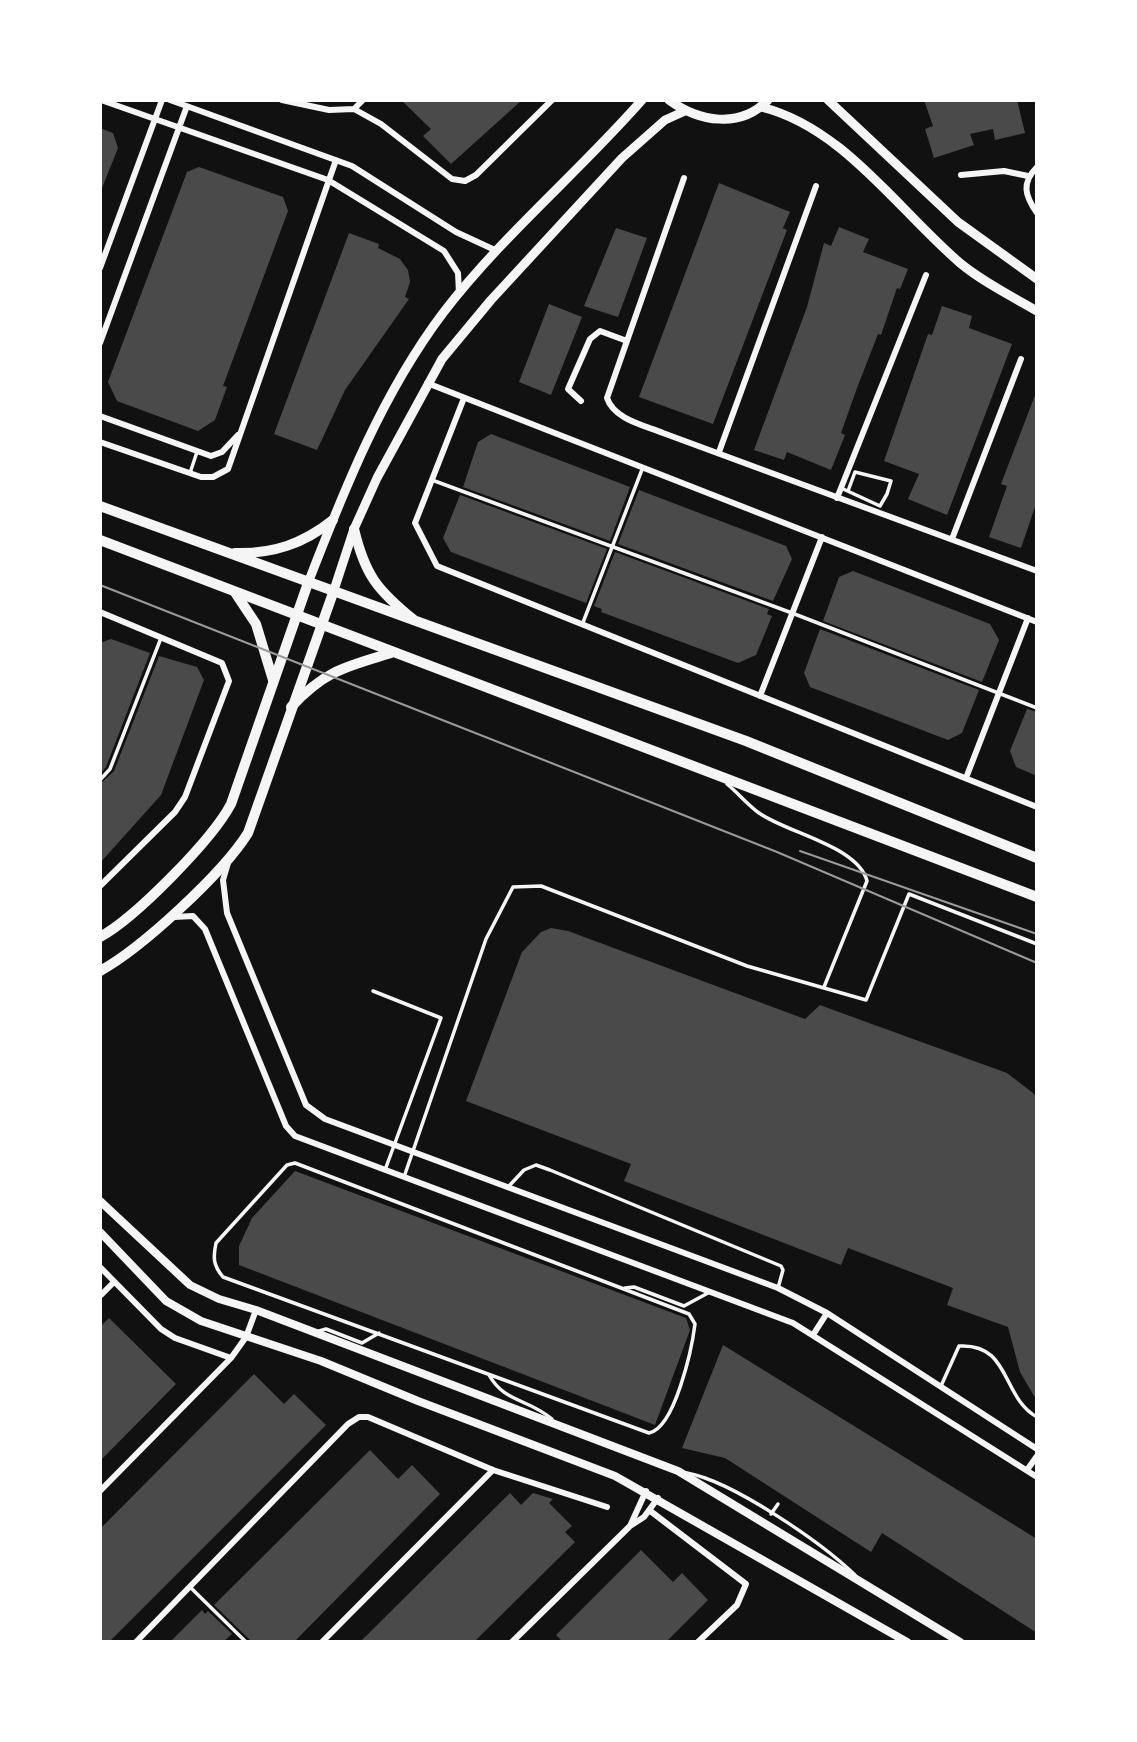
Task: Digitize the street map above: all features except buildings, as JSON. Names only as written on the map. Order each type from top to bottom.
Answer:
[{"type":"highway","points":[[100,506],[333,593],[746,741],[1037,858]]},
{"type":"highway","points":[[225,553],[254,553],[296,544],[313,536],[333,520]]},
{"type":"highway","points":[[354,529],[368,576],[381,592],[421,625]]},
{"type":"highway","points":[[100,540],[1037,897]]},
{"type":"highway","points":[[234,590],[256,624],[274,680]]},
{"type":"highway","points":[[292,707],[314,683],[338,669],[391,653]]},
{"type":"main road","points":[[100,937],[127,918],[220,825],[231,804],[296,614],[333,520],[359,457],[411,360],[459,293],[642,100]]},
{"type":"main road","points":[[669,100],[685,111],[704,118],[723,120],[743,116],[765,103],[807,123],[846,155],[962,264],[1037,311]]},
{"type":"main road","points":[[828,100],[958,222],[1037,278]]},
{"type":"main road","points":[[100,971],[132,950],[234,855],[248,832],[354,529],[428,383],[460,335],[613,168],[665,120],[685,111]]},
{"type":"street","points":[[101,100],[328,180],[444,251],[458,273],[459,293]]},
{"type":"street","points":[[100,268],[162,100]]},
{"type":"street","points":[[170,100],[352,166],[456,232],[498,251]]},
{"type":"street","points":[[282,100],[329,110],[354,109],[381,124],[452,179],[465,181],[476,175],[552,100]]},
{"type":"street","points":[[354,109],[363,100]]},
{"type":"street","points":[[100,343],[187,106]]},
{"type":"street","points":[[100,442],[189,475],[213,477],[228,469],[336,160]]},
{"type":"street","points":[[1037,167],[1028,176],[1027,200],[1037,213]]},
{"type":"street","points":[[961,175],[1004,171],[1028,176]]},
{"type":"street","points":[[684,178],[607,398],[610,408],[629,420],[1037,571]]},
{"type":"street","points":[[719,452],[817,186]]},
{"type":"street","points":[[837,498],[926,275]]},
{"type":"street","points":[[581,401],[568,390],[590,339],[600,331],[627,341]]},
{"type":"street","points":[[952,539],[1021,359]]},
{"type":"street","points":[[428,383],[1037,622]]},
{"type":"street","points":[[464,398],[415,523],[437,566],[1037,807]]},
{"type":"street","points":[[100,416],[211,456],[222,452],[239,434]]},
{"type":"street","points":[[760,696],[821,537]]},
{"type":"street","points":[[100,611],[222,663],[229,681],[185,797],[175,812],[100,886]]},
{"type":"street","points":[[966,778],[1028,618]]},
{"type":"street","points":[[234,855],[226,866],[223,880],[227,913],[306,1105],[325,1119],[778,1288],[827,1313],[1037,1449]]},
{"type":"street","points":[[165,919],[182,914],[193,916],[205,929],[286,1126],[295,1136],[793,1323],[1037,1477]]},
{"type":"street","points":[[100,1201],[190,1285],[219,1299],[256,1310],[678,1471],[960,1642]]},
{"type":"street","points":[[100,1232],[148,1284],[176,1307],[201,1321],[321,1361],[418,1401],[554,1450],[646,1491],[907,1642]]},
{"type":"street","points":[[100,1267],[161,1329],[231,1358]]},
{"type":"street","points":[[100,1296],[113,1283]]},
{"type":"street","points":[[100,1491],[231,1358],[246,1337],[256,1310]]},
{"type":"street","points":[[813,1335],[827,1313]]},
{"type":"street","points":[[136,1642],[348,1424],[359,1417],[368,1417],[493,1470],[607,1507]]},
{"type":"street","points":[[1027,1471],[1037,1456]]},
{"type":"street","points":[[322,1642],[493,1470]]},
{"type":"street","points":[[630,1527],[646,1491]]},
{"type":"street","points":[[512,1642],[649,1510],[658,1498]]},
{"type":"street","points":[[649,1510],[746,1584],[737,1605],[698,1642]]},
{"type":"lane","points":[[189,475],[197,452]]},
{"type":"lane","points":[[582,625],[643,467]]},
{"type":"lane","points":[[840,488],[880,506],[891,481],[855,472],[848,491]]},
{"type":"lane","points":[[432,480],[792,612],[1037,708]]},
{"type":"lane","points":[[100,780],[110,769],[161,638]]},
{"type":"lane","points":[[722,779],[760,814],[849,857],[864,871],[867,881],[824,987]]},
{"type":"lane","points":[[404,1178],[486,939],[513,887],[541,886],[735,962],[866,1000],[909,894],[1037,944]]},
{"type":"lane","points":[[373,990],[441,1018],[385,1170]]},
{"type":"lane","points":[[295,1163],[623,1289],[689,1314],[695,1324],[688,1359],[674,1402],[665,1423],[655,1432],[637,1429],[223,1277],[215,1268],[213,1257],[216,1243],[286,1165],[295,1163]]},
{"type":"lane","points":[[509,1186],[524,1170],[536,1165],[550,1170],[781,1266],[783,1270],[778,1288]]},
{"type":"lane","points":[[623,1289],[634,1287],[684,1306],[709,1292]]},
{"type":"lane","points":[[313,1333],[326,1329],[362,1343],[379,1333]]},
{"type":"lane","points":[[941,1387],[959,1346],[975,1345],[992,1353],[1013,1390],[1037,1417]]},
{"type":"lane","points":[[487,1374],[498,1392],[536,1407],[558,1425]]},
{"type":"lane","points":[[678,1471],[706,1476],[771,1514],[833,1554],[860,1579]]},
{"type":"lane","points":[[771,1514],[778,1504]]},
{"type":"lane","points":[[190,1587],[246,1642]]},
{"type":"tram line","points":[[100,585],[777,852],[1037,963]]},
{"type":"tram line","points":[[800,851],[1037,934]]}]
